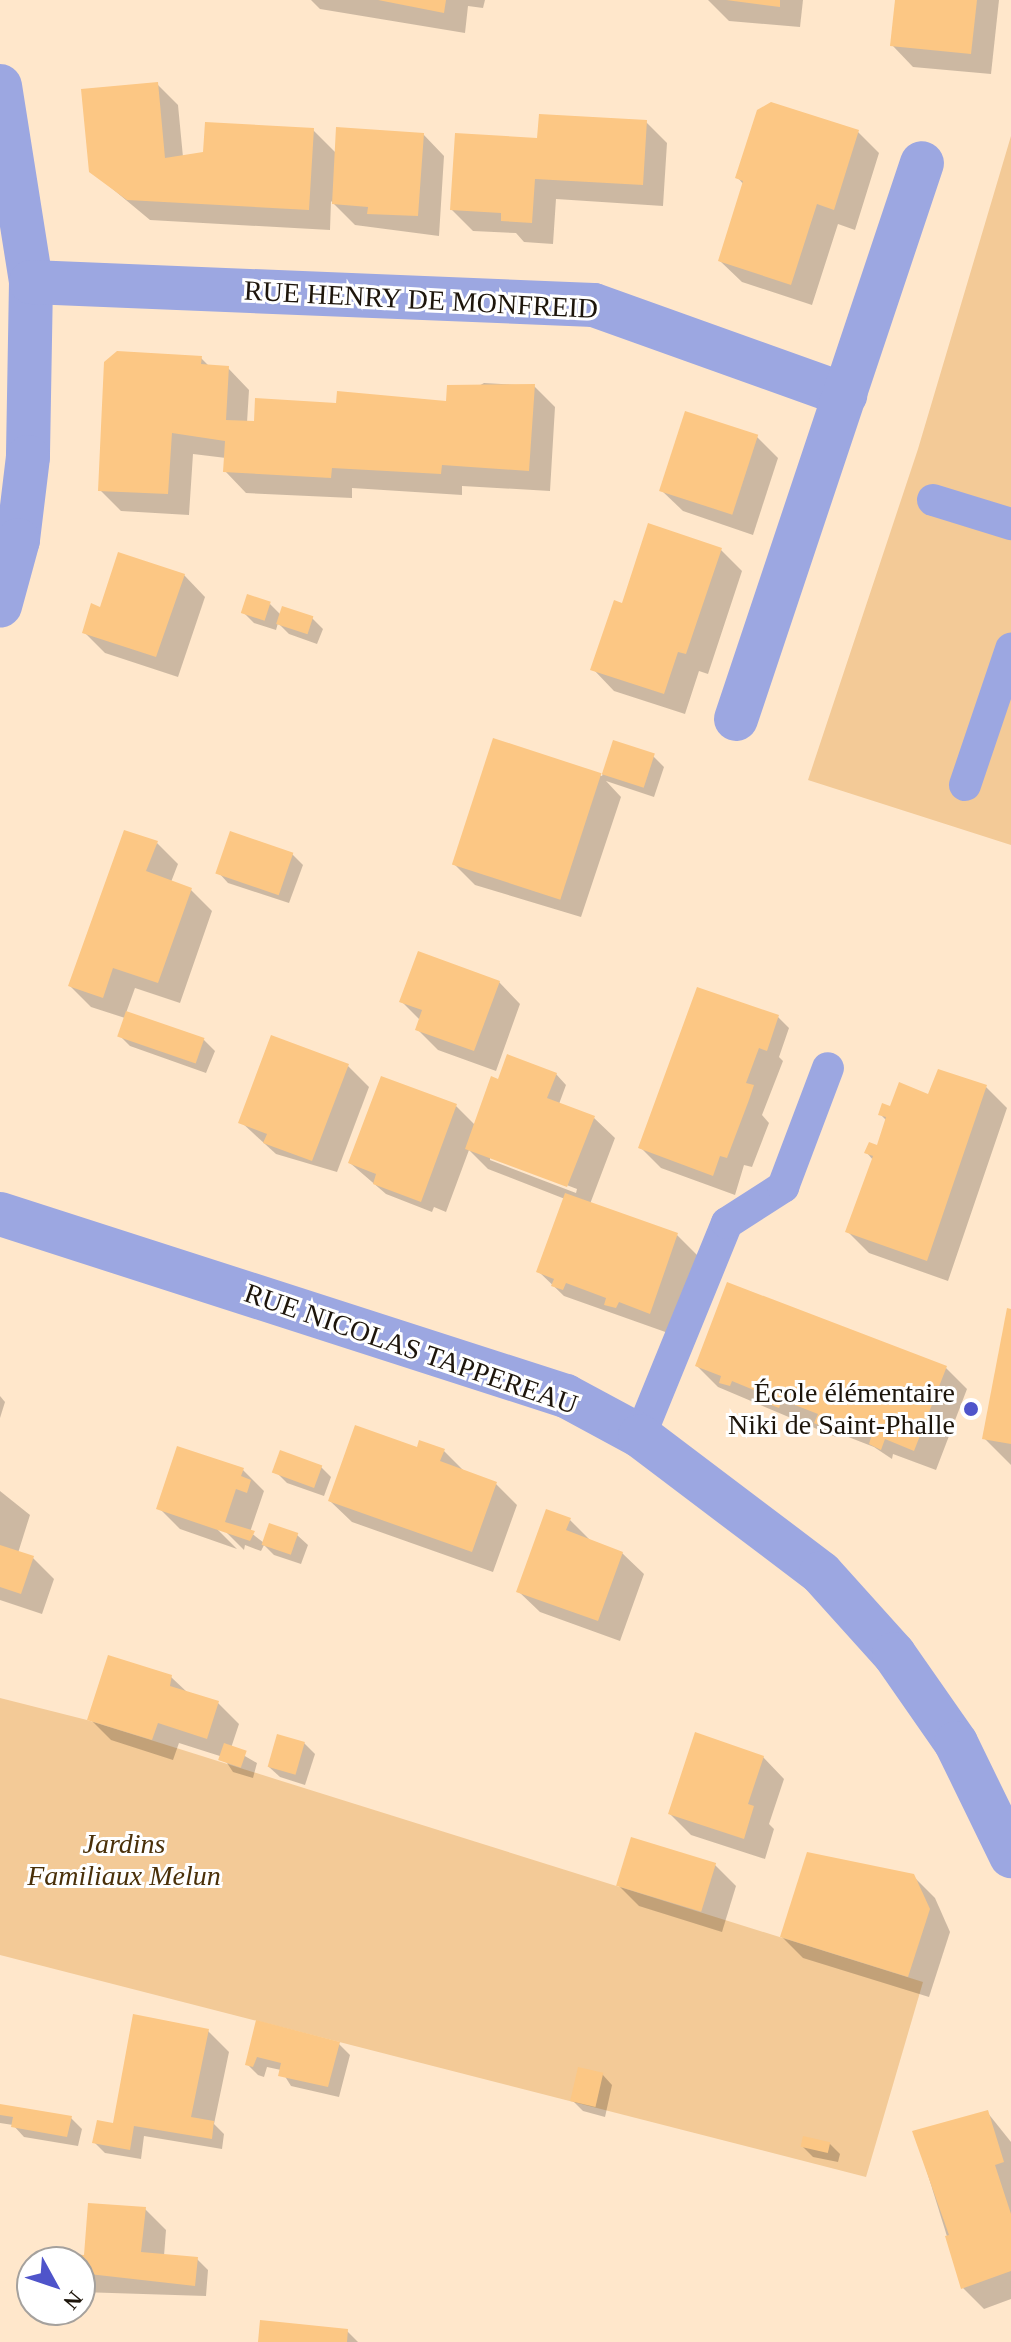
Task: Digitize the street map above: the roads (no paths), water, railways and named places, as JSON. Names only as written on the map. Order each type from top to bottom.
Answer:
[{"type":"street","points":[[0,86],[31,282],[28,457],[18,540],[0,606]]},
{"type":"street","points":[[736,719],[922,163]]},
{"type":"street","name":"RUE HENRY DE MONFREID","points":[[31,282],[594,305],[845,395]]},
{"type":"street","name":"RUE NICOLAS TAPPEREAU","points":[[0,1214],[566,1396],[640,1436],[821,1573],[894,1654],[956,1743],[1011,1856]]},
{"type":"lane","points":[[933,500],[1011,524]]},
{"type":"lane","points":[[965,785],[1011,649]]},
{"type":"lane","points":[[640,1436],[727,1223],[783,1187],[828,1068]]},
{"type":"place","name":"École élémentaire Niki de Saint-Phalle","points":[[971,1409]]},
{"type":"park label","name":"Jardins Familiaux Melun","points":[[124,1860]]}]
